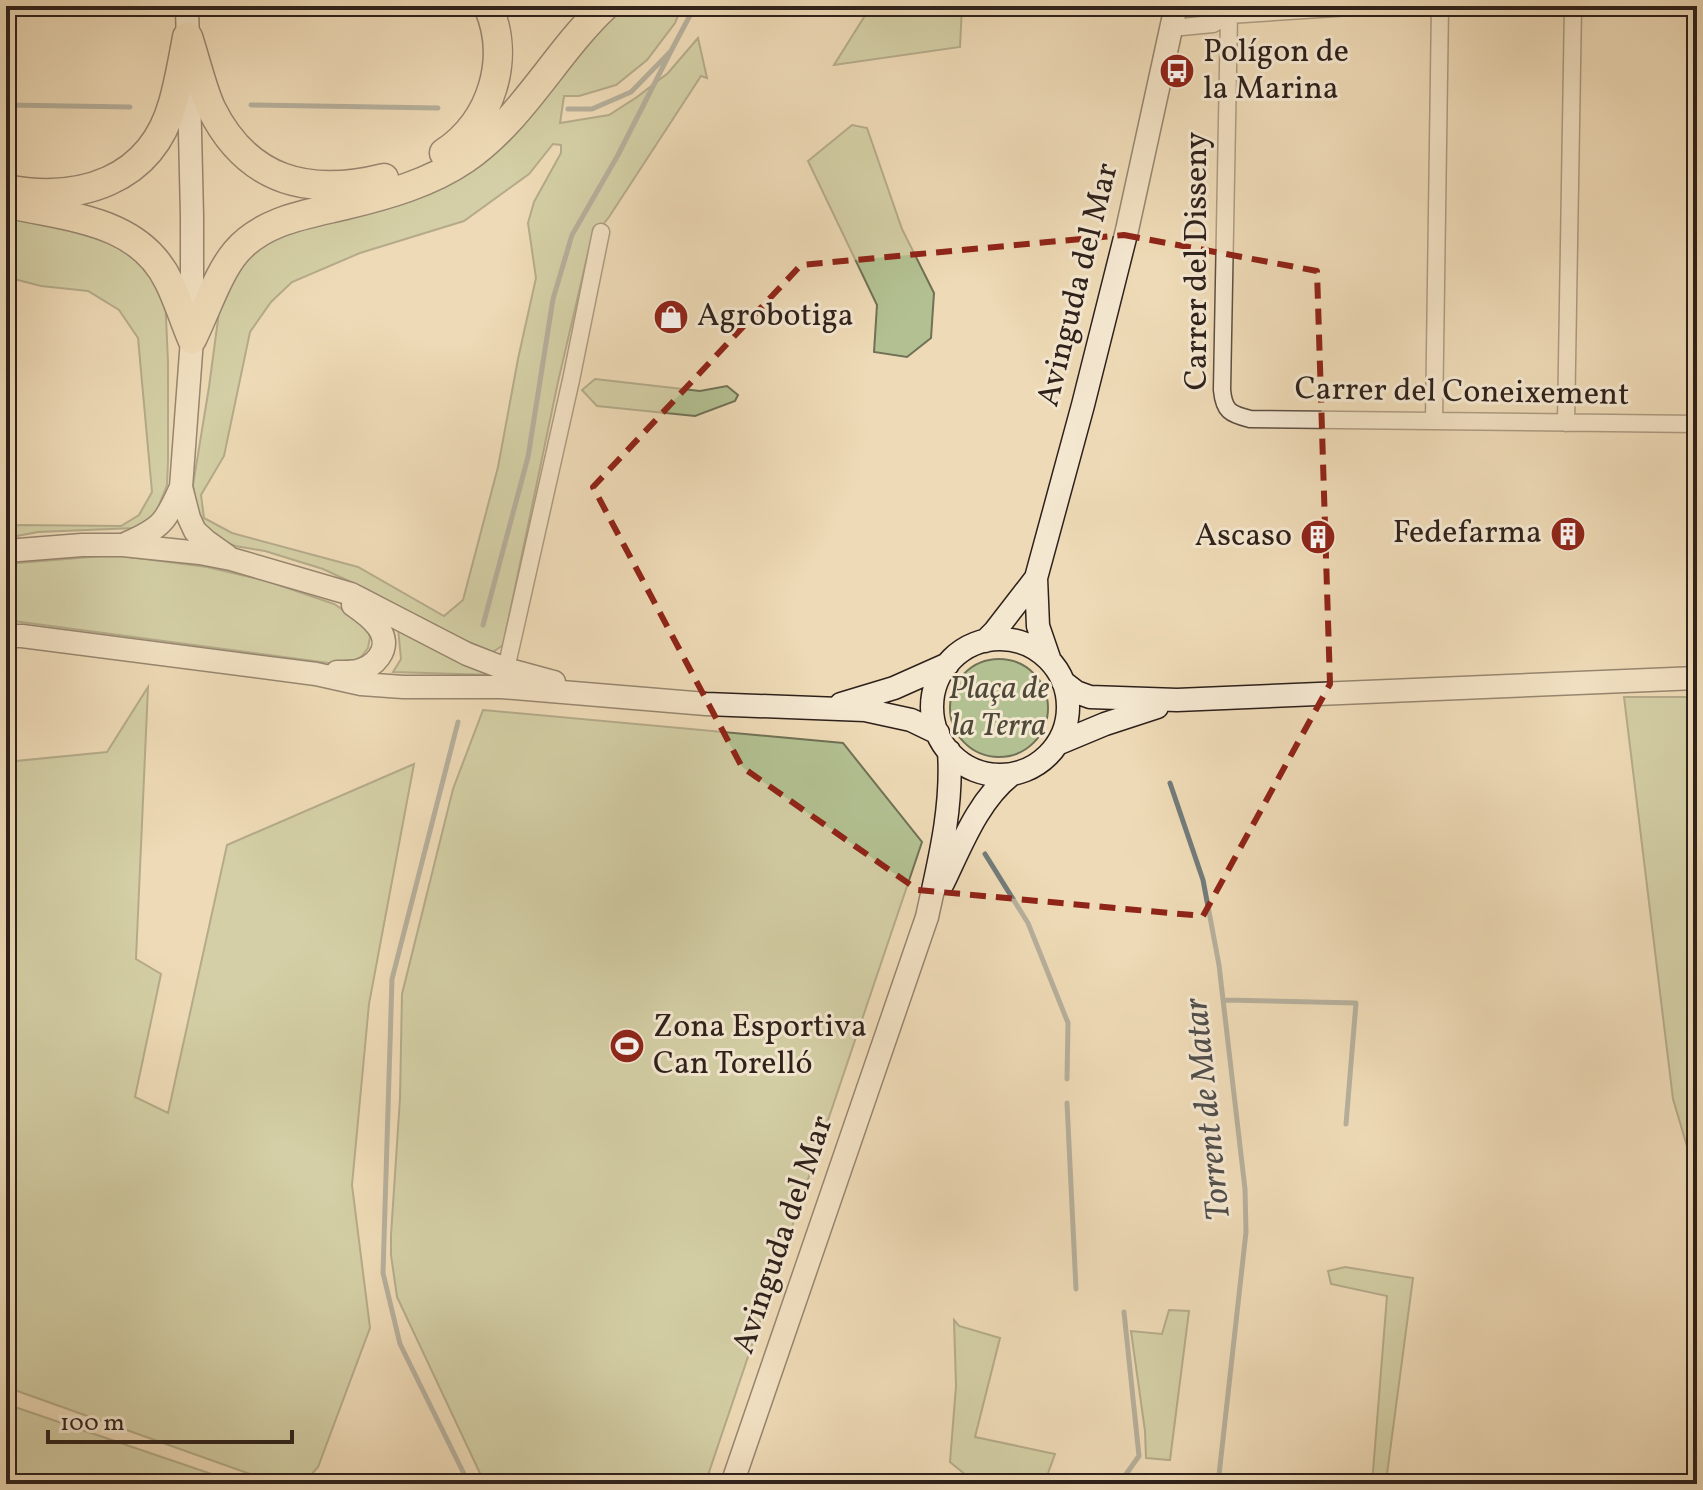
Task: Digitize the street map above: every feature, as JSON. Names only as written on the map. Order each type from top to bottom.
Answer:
[{"type":"highway","points":[[188,37],[209,104],[225,133],[246,156],[273,174],[299,182],[358,184],[403,173],[431,161],[458,144],[474,126],[486,106],[498,64],[497,39],[488,6]]},
{"type":"highway","points":[[192,339],[223,270],[236,251],[254,235],[293,217],[360,202],[425,181],[464,160],[492,137],[517,110],[605,6]]},
{"type":"highway","points":[[6,189],[50,194],[80,191],[101,185],[139,161],[153,145],[173,105],[188,37]]},
{"type":"highway","points":[[6,203],[107,226],[140,245],[169,282],[192,339]]},
{"type":"main road","points":[[187,6],[192,339],[181,487],[195,531],[231,559]]},
{"type":"main road","name":"Avinguda del Mar","points":[[1050,661],[1036,615],[1036,578],[1127,230],[1176,6]]},
{"type":"main road","points":[[123,545],[160,526],[181,487]]},
{"type":"main road","points":[[7,552],[82,545],[123,545],[231,559],[351,594],[467,654],[506,669],[617,697]]},
{"type":"main road","name":"Avinguda del Mar","points":[[985,641],[1036,578]]},
{"type":"main road","points":[[316,674],[359,671],[371,666],[378,659],[384,643],[383,633],[376,623],[326,587]]},
{"type":"main road","points":[[11,634],[316,674],[361,684],[501,687],[720,705],[865,710],[911,720],[943,742],[965,765],[991,774],[1012,774],[1035,765],[1057,744],[1065,727],[1068,701],[1063,682],[1050,661],[1033,648],[1006,640],[985,641],[965,650],[940,675],[934,694],[933,714],[943,742]]},
{"type":"main road","points":[[829,708],[894,688],[948,664]]},
{"type":"main road","points":[[1063,682],[1076,692],[1090,697],[1177,700],[1697,678]]},
{"type":"main road","points":[[1057,744],[1177,700]]},
{"type":"main road","name":"Avinguda del Mar","points":[[732,1484],[927,917],[946,830],[949,800],[943,742]]},
{"type":"main road","name":"Avinguda del Mar","points":[[927,917],[964,840],[987,801],[999,784],[1012,774]]},
{"type":"street","points":[[1171,28],[1213,24],[1221,10],[1366,6]]},
{"type":"street","points":[[1434,421],[1440,6]]},
{"type":"street","points":[[1566,423],[1573,6]]},
{"type":"street","name":"Carrer del Disseny","points":[[1221,10],[1222,390],[1228,410]]},
{"type":"street","points":[[506,669],[601,232]]},
{"type":"street","name":"Carrer del Coneixement","points":[[1228,410],[1250,419],[1697,424]]},
{"type":"highlighted area","points":[[1124,235],[1317,271],[1330,684],[1203,916],[918,890],[742,767],[593,487],[801,265]]},
{"type":"green space","points":[[623,6],[682,6],[675,23],[647,60],[616,85],[579,96],[564,96],[560,123],[609,115],[668,73],[698,38],[707,78],[701,76],[591,240],[503,645],[493,652],[445,632],[323,569],[265,551],[235,546],[214,537],[200,524],[193,485],[221,297],[235,267],[273,231],[402,198]],"holes":[[[553,144],[561,145],[561,153],[534,202],[528,223],[536,278],[498,467],[463,600],[444,616],[358,567],[232,533],[204,518],[201,495],[224,456],[250,332],[271,302],[292,282],[360,253],[464,221],[529,174]]]},
{"type":"green space","points":[[871,6],[962,6],[960,47],[834,65]]},
{"type":"green space","points":[[852,125],[867,128],[902,229],[934,293],[931,338],[907,357],[874,352],[877,305],[808,161]]},
{"type":"green space","points":[[6,214],[66,227],[132,250],[165,295],[167,485],[155,515],[135,528],[38,532],[6,538],[6,527],[20,525],[121,526],[139,515],[152,492],[138,338],[119,310],[88,291],[41,286],[6,277]]},
{"type":"green space","points":[[595,379],[700,391],[727,386],[738,395],[735,401],[695,416],[597,406],[582,390]]},
{"type":"green space","points":[[114,555],[207,567],[267,581],[334,604],[366,625],[370,637],[368,648],[361,657],[349,663],[329,663],[6,620],[6,564]]},
{"type":"green space","points":[[398,628],[457,660],[494,675],[393,672],[401,659]]},
{"type":"green space","name":"Plaça de la Terra","points":[[999,659],[1018,663],[1033,674],[1044,689],[1048,708],[1044,727],[1033,742],[1018,753],[999,757],[980,753],[965,742],[954,727],[950,708],[954,689],[965,674],[980,663]]},
{"type":"green space","points":[[148,687],[136,959],[161,974],[135,1097],[168,1113],[227,845],[414,764],[369,1004],[352,1185],[370,1328],[318,1467],[303,1484],[278,1484],[6,1387],[6,762],[107,752]]},
{"type":"green space","points":[[1624,697],[1697,697],[1697,1180],[1673,1099]]},
{"type":"green space","name":"Zona Esportiva Can Torelló","points":[[483,710],[843,743],[922,842],[705,1484],[485,1484],[397,1297],[391,1235],[400,1098],[402,994],[453,789]]},
{"type":"green space","points":[[1345,1267],[1413,1278],[1387,1474],[1396,1484],[1372,1484],[1387,1296],[1331,1284],[1328,1271]]},
{"type":"green space","points":[[1169,1310],[1189,1311],[1170,1460],[1146,1458],[1131,1331],[1162,1334]]},
{"type":"green space","points":[[954,1320],[959,1326],[1000,1338],[975,1437],[1055,1454],[1044,1484],[983,1484],[950,1462],[956,1386]]},
{"type":"green space","points":[[6,1404],[241,1484],[6,1484]]},
{"type":"waterway","points":[[568,109],[592,109],[631,92],[671,51],[695,6]]},
{"type":"waterway","points":[[483,625],[528,457],[553,299],[572,235],[618,155],[671,51]]},
{"type":"waterway","points":[[6,105],[130,107]]},
{"type":"waterway","points":[[251,105],[438,108]]},
{"type":"waterway","points":[[458,722],[392,979],[383,1273],[400,1344],[469,1484]]},
{"type":"waterway","name":"Torrent de Matar","points":[[1170,783],[1203,880],[1219,965],[1245,1189],[1246,1232],[1218,1484]]},
{"type":"waterway","points":[[985,854],[1028,923],[1068,1023],[1067,1079]]},
{"type":"waterway","points":[[1224,1000],[1356,1003],[1346,1124]]},
{"type":"waterway","points":[[1067,1103],[1076,1289]]},
{"type":"waterway","points":[[1119,1484],[1139,1456],[1124,1312]]},
{"type":"place","name":"Polígon de la Marina","points":[[1177,71]]},
{"type":"place","name":"Agrobotiga","points":[[671,317]]},
{"type":"place","name":"Fedefarma","points":[[1568,534]]},
{"type":"place","name":"Ascaso","points":[[1318,537]]},
{"type":"place","name":"Zona Esportiva Can Torelló","points":[[627,1046]]}]
